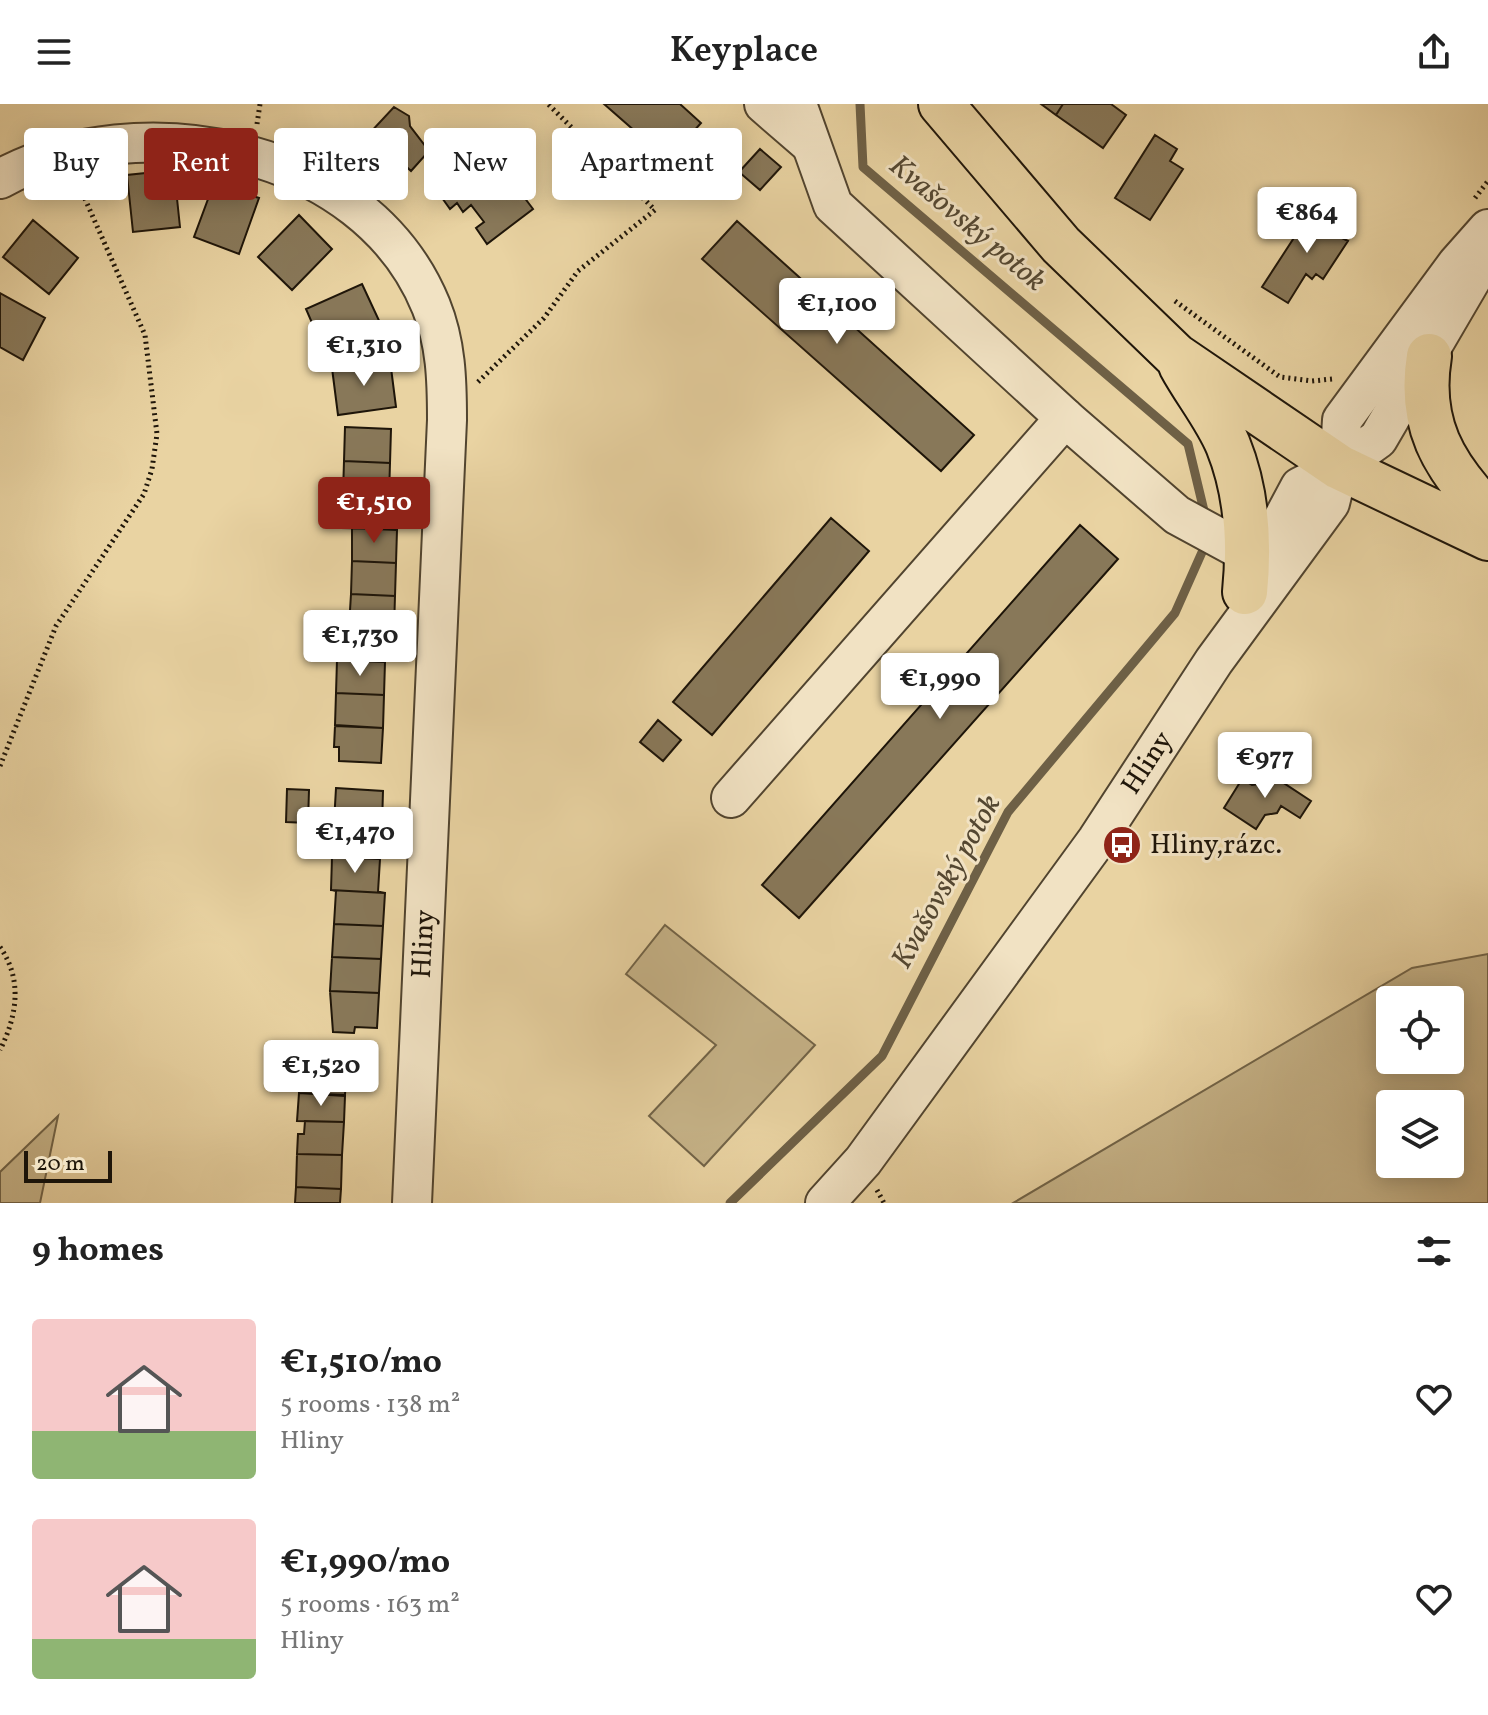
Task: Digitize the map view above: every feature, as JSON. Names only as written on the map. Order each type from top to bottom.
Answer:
[{"type":"main road","points":[[941,104],[1061,245],[1176,356],[1339,467],[1488,538]]},
{"type":"main road","points":[[1176,356],[1227,444],[1244,497],[1247,573]]},
{"type":"main road","points":[[1429,356],[1425,380],[1429,418],[1442,456],[1453,475],[1488,512]]},
{"type":"street","points":[[764,104],[809,143]]},
{"type":"street","points":[[797,104],[833,205],[1065,418],[1247,573]]},
{"type":"street","name":"Hliny","points":[[75,128],[108,117],[147,114],[258,118],[339,182],[381,223],[414,272],[439,330],[447,380],[447,420],[412,1203]]},
{"type":"street","name":"Hliny","points":[[0,179],[24,157]]},
{"type":"street","name":"Hliny","points":[[825,1203],[863,1161],[1097,840],[1214,661],[1330,503],[1339,467],[1342,420],[1457,264],[1488,229]]},
{"type":"street","points":[[1214,661],[1247,573],[1300,487],[1339,467],[1378,439],[1429,356],[1488,248]]},
{"type":"street","points":[[731,798],[1065,418]]},
{"type":"path","points":[[447,420],[467,393],[544,318],[578,271],[655,210],[548,104]]},
{"type":"path","points":[[0,766],[56,626],[144,494],[152,469],[157,434],[145,335],[86,200]]},
{"type":"path","points":[[1165,294],[1280,377],[1312,381],[1337,378]]},
{"type":"path","points":[[0,947],[18,985],[8,1034],[0,1050]]},
{"type":"shaded area","points":[[665,925],[815,1045],[704,1166],[649,1116],[716,1045],[626,974]]},
{"type":"shaded area","points":[[1488,954],[1488,1203],[1013,1203],[1376,989],[1376,1074],[1464,1074],[1464,986],[1381,986],[1412,968]]},
{"type":"shaded area","points":[[58,1116],[40,1203],[0,1203],[0,1172]]},
{"type":"building","points":[[604,104],[680,104],[701,123],[697,128],[631,128]]},
{"type":"building","points":[[1041,104],[1063,104],[1056,115]]},
{"type":"building","points":[[1063,104],[1111,104],[1126,115],[1103,148],[1056,115]]},
{"type":"building","points":[[394,107],[409,116],[410,126],[424,144],[424,157],[411,171],[408,168],[408,128],[374,128]]},
{"type":"building","points":[[1155,135],[1177,149],[1170,161],[1183,169],[1150,220],[1115,198]]},
{"type":"building","points":[[760,149],[781,167],[760,190],[742,175],[742,169]]},
{"type":"building","points":[[144,173],[144,200],[177,200],[180,227],[133,232],[128,175]]},
{"type":"building","points":[[259,198],[239,254],[194,237],[208,200]]},
{"type":"building","points":[[444,200],[526,200],[533,209],[487,244],[476,228],[484,222],[471,205],[463,212],[457,203],[450,209]]},
{"type":"building","points":[[1314,207],[1346,228],[1340,237],[1348,241],[1323,279],[1316,274],[1312,279],[1306,274],[1288,303],[1262,287]]},
{"type":"building","points":[[299,215],[332,249],[292,290],[258,257]]},
{"type":"building","points":[[33,220],[78,258],[49,294],[3,257]]},
{"type":"building","points":[[737,221],[974,435],[941,471],[702,259]]},
{"type":"building","points":[[362,284],[382,327],[325,353],[306,309]]},
{"type":"building","points":[[0,293],[45,318],[23,360],[0,347]]},
{"type":"building","points":[[390,360],[396,407],[338,415],[332,368]]},
{"type":"building","points":[[345,427],[391,429],[390,463],[344,461]]},
{"type":"building","points":[[344,461],[390,463],[389,496],[343,494]]},
{"type":"building","points":[[343,494],[389,496],[388,529],[342,528]]},
{"type":"building","points":[[831,518],[869,551],[712,735],[673,702]]},
{"type":"building","points":[[1080,525],[1118,559],[799,918],[762,885]]},
{"type":"building","points":[[352,528],[397,530],[396,563],[352,561]]},
{"type":"building","points":[[352,561],[396,563],[395,596],[351,594]]},
{"type":"building","points":[[351,594],[395,596],[394,629],[349,627]]},
{"type":"building","points":[[339,627],[387,629],[385,662],[337,660]]},
{"type":"building","points":[[337,660],[385,662],[384,695],[336,693]]},
{"type":"building","points":[[336,693],[384,695],[383,728],[335,725]]},
{"type":"building","points":[[658,720],[681,740],[663,761],[640,742]]},
{"type":"building","points":[[335,726],[383,728],[381,763],[339,761],[339,747],[334,747]]},
{"type":"building","points":[[1267,772],[1311,801],[1300,818],[1281,806],[1277,813],[1265,815],[1256,829],[1224,808],[1242,779],[1252,785],[1259,784]]},
{"type":"building","points":[[336,788],[383,791],[382,826],[334,823]]},
{"type":"building","points":[[287,789],[309,790],[308,823],[286,822]]},
{"type":"building","points":[[334,823],[382,826],[380,859],[332,857]]},
{"type":"building","points":[[332,857],[380,859],[378,892],[385,893],[331,890]]},
{"type":"building","points":[[331,890],[385,893],[383,926],[334,924],[336,891]]},
{"type":"building","points":[[334,924],[383,926],[381,959],[332,957]]},
{"type":"building","points":[[332,957],[381,959],[379,993],[330,991]]},
{"type":"building","points":[[330,991],[379,993],[377,1028],[355,1027],[354,1033],[333,1032]]},
{"type":"building","points":[[301,1056],[347,1059],[345,1095],[299,1093]]},
{"type":"building","points":[[299,1093],[345,1096],[344,1122],[297,1121]]},
{"type":"building","points":[[305,1121],[344,1122],[342,1155],[297,1154],[298,1134],[304,1134]]},
{"type":"building","points":[[297,1154],[342,1155],[341,1189],[296,1187]]},
{"type":"building","points":[[296,1187],[341,1189],[340,1203],[295,1203]]},
{"type":"waterway","name":"Kvašovský potok","points":[[860,104],[863,167],[1188,444],[1206,519]]},
{"type":"waterway","name":"Kvašovský potok","points":[[730,1203],[882,1056],[1008,812],[1175,613],[1207,541]]},
{"type":"place","name":"Hliny,rázc.","points":[[1122,845]]}]
